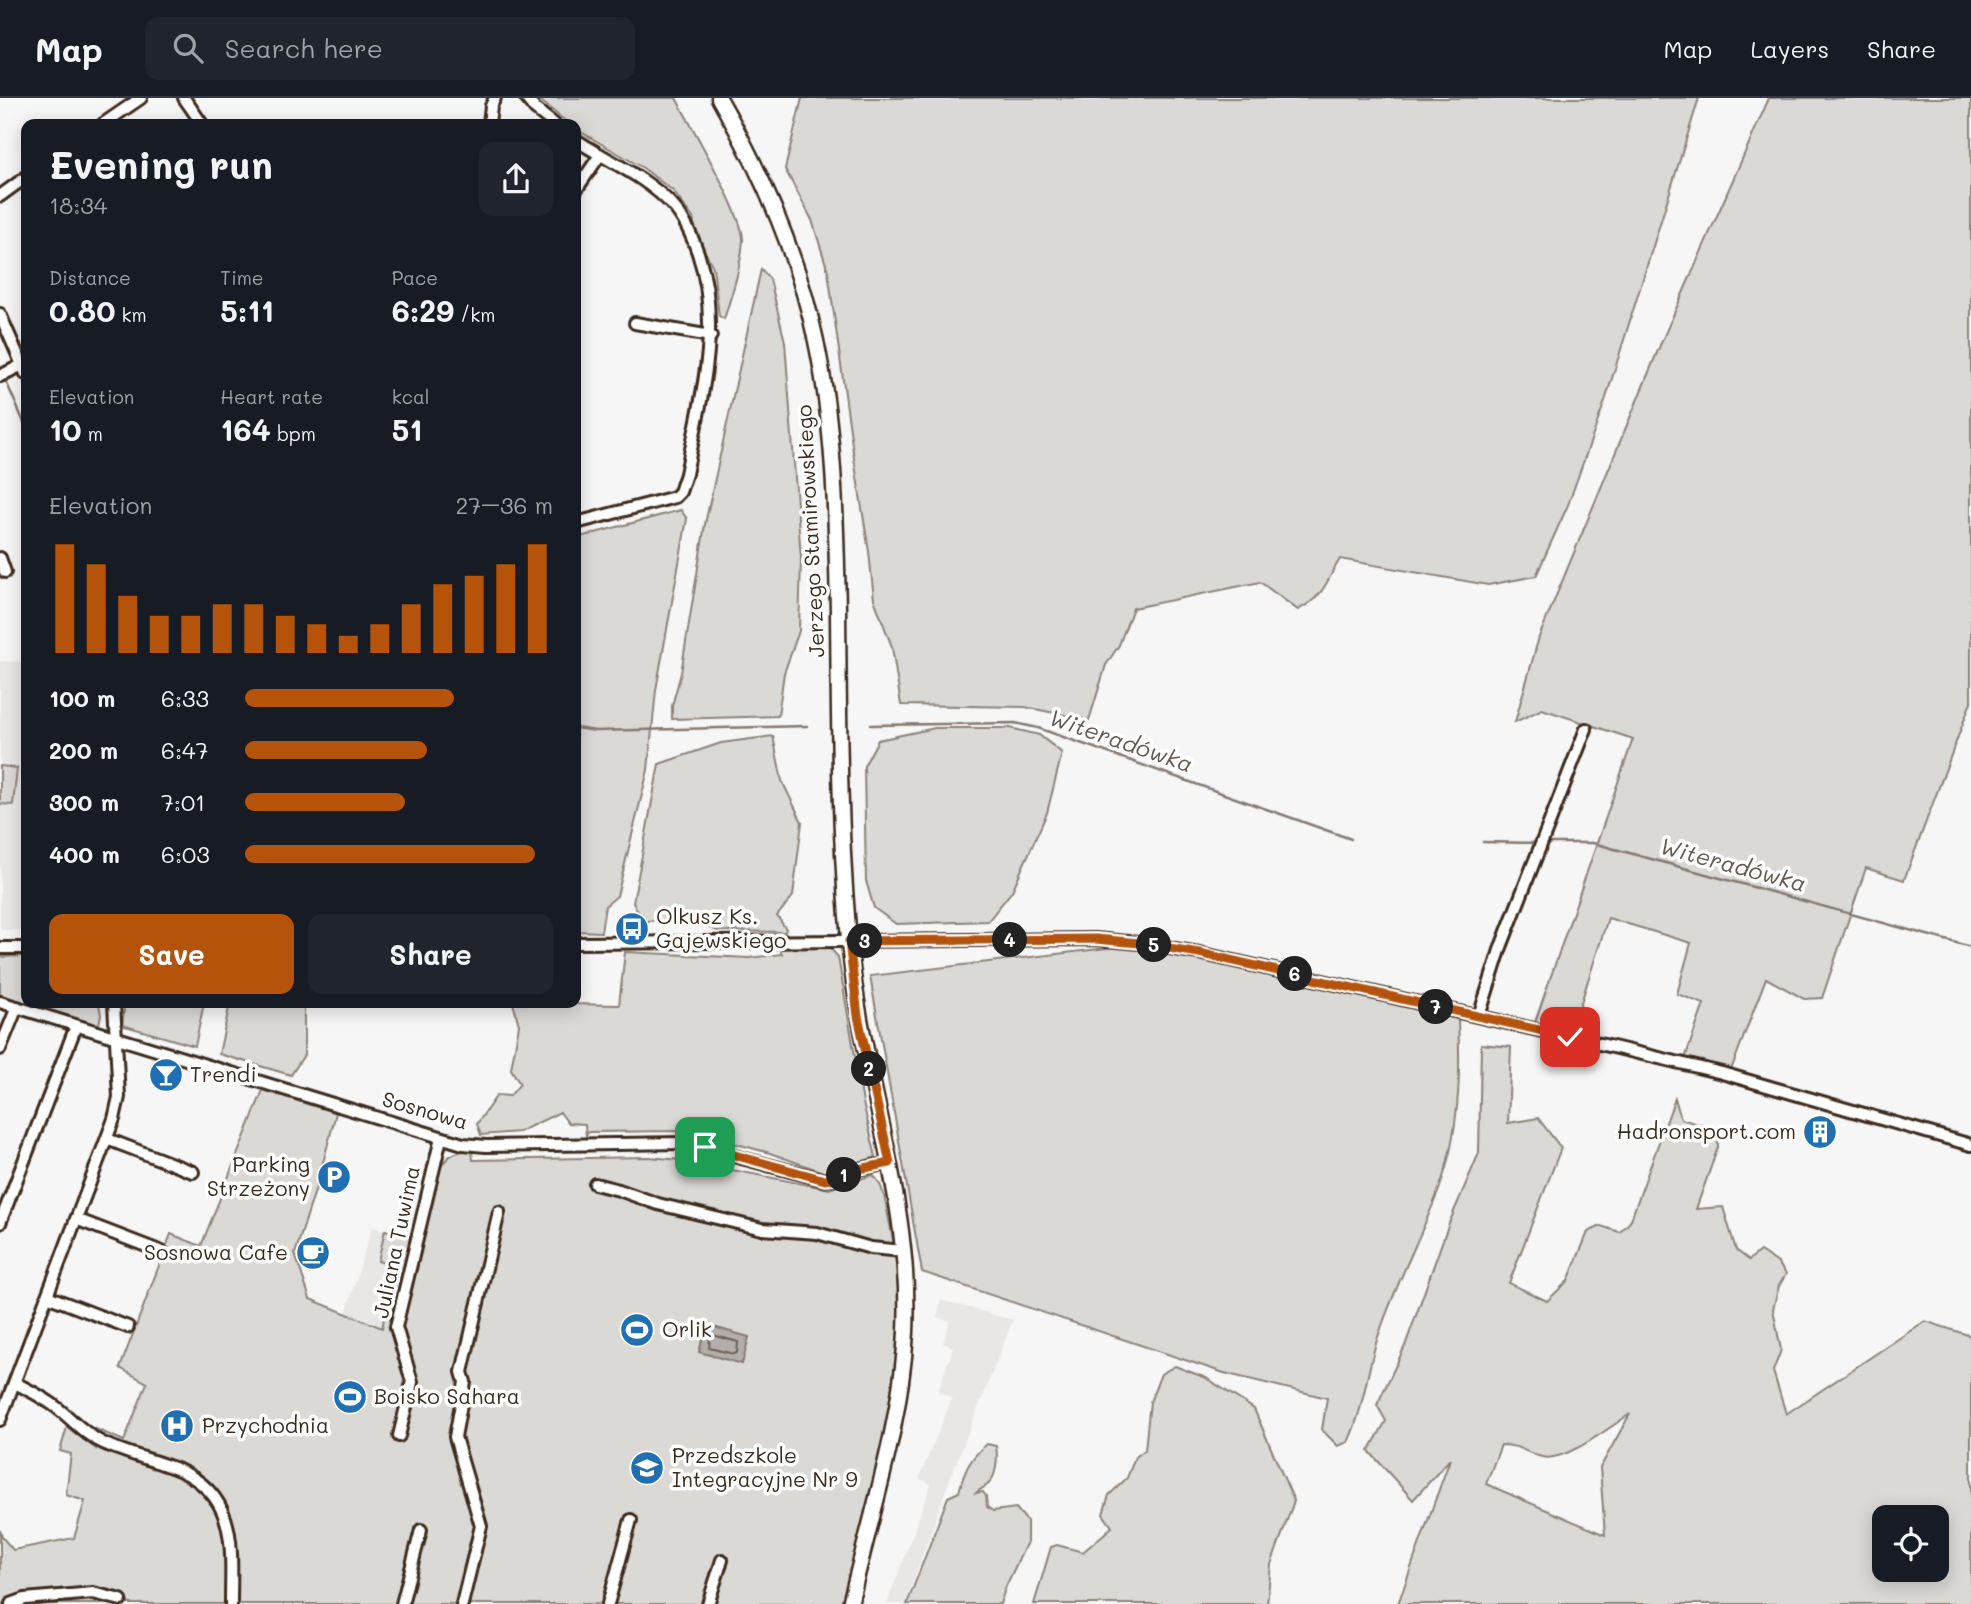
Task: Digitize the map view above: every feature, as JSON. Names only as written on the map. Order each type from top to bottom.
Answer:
[{"type":"main road","name":"Jerzego Stamirowskiego","points":[[719,98],[768,193],[798,274],[815,338],[825,391],[833,451],[837,534],[839,719],[849,941],[858,1016],[890,1163],[903,1251],[907,1305],[902,1373],[879,1485],[850,1604]]},
{"type":"street","points":[[110,119],[141,98]]},
{"type":"street","points":[[184,98],[199,119]]},
{"type":"street","points":[[489,119],[495,98]]},
{"type":"street","points":[[526,98],[548,119]]},
{"type":"street","points":[[581,143],[654,189],[681,217],[695,245],[705,277],[711,336],[686,474],[680,492],[675,497],[581,522]]},
{"type":"street","points":[[581,183],[600,155]]},
{"type":"street","points":[[0,196],[21,181]]},
{"type":"street","points":[[0,314],[21,363]]},
{"type":"street","points":[[635,323],[711,336]]},
{"type":"street","points":[[3,374],[21,371]]},
{"type":"street","points":[[0,558],[5,572]]},
{"type":"street","points":[[1479,1016],[1500,947],[1586,729]]},
{"type":"street","points":[[581,943],[1096,939],[1139,943],[1199,953],[1722,1073],[1971,1144]]},
{"type":"street","points":[[0,948],[21,948]]},
{"type":"street","name":"Sosnowa","points":[[0,1002],[441,1138],[486,1146],[684,1143],[825,1180],[890,1163]]},
{"type":"street","points":[[0,1049],[16,1007]]},
{"type":"street","points":[[0,1420],[107,1139],[119,1097],[114,1008]]},
{"type":"street","points":[[0,1223],[76,1026]]},
{"type":"street","name":"Juliana Tuwima","points":[[399,1436],[412,1382],[396,1327],[441,1138]]},
{"type":"street","points":[[107,1139],[193,1172]]},
{"type":"street","points":[[595,1184],[658,1204],[762,1229],[817,1233],[871,1248],[903,1251]]},
{"type":"street","points":[[462,1604],[481,1526],[455,1437],[465,1382],[461,1372],[499,1212]]},
{"type":"street","points":[[76,1219],[162,1252]]},
{"type":"street","points":[[47,1296],[128,1327]]},
{"type":"street","points":[[15,1383],[56,1407],[100,1442],[177,1470],[190,1476],[210,1492],[227,1519],[231,1604]]},
{"type":"street","points":[[608,1604],[631,1520]]},
{"type":"street","points":[[402,1604],[421,1530]]},
{"type":"street","points":[[708,1604],[722,1560]]},
{"type":"street","points":[[11,1604],[25,1599],[93,1593],[121,1600]]},
{"type":"shaded area","points":[[537,98],[676,98],[726,191],[741,228],[743,240],[740,260],[724,319],[719,316],[713,267],[697,236],[693,218],[673,191],[643,168],[581,132],[581,119],[563,119]]},
{"type":"shaded area","points":[[802,98],[1699,98],[1605,401],[1568,505],[1536,576],[1488,585],[1340,559],[1319,594],[1298,610],[1260,582],[1133,608],[1119,645],[1106,665],[1089,720],[1025,707],[901,705],[892,647],[874,599],[828,271],[812,220],[785,169]]},
{"type":"shaded area","points":[[1769,98],[1971,98],[1971,702],[1904,880],[1866,868],[1822,998],[1804,999],[1766,978],[1729,1075],[1683,1064],[1704,1004],[1677,994],[1691,943],[1608,918],[1570,1037],[1533,1028],[1633,739],[1542,709],[1515,722],[1539,637],[1661,343]]},
{"type":"shaded area","points":[[761,269],[770,279],[785,342],[801,558],[799,631],[784,673],[778,716],[672,719],[672,706],[681,673],[705,524]]},
{"type":"shaded area","points":[[681,510],[687,519],[656,690],[648,770],[617,896],[605,906],[601,932],[581,931],[581,537]]},
{"type":"shaded area","points":[[0,661],[21,662],[21,930],[0,930]]},
{"type":"shaded area","points":[[935,728],[1010,728],[1039,735],[1062,753],[1047,813],[1012,891],[988,921],[896,924],[874,908],[866,881],[864,766],[878,740]]},
{"type":"shaded area","points":[[773,736],[782,781],[802,822],[793,896],[777,916],[786,929],[785,932],[718,931],[687,920],[643,921],[633,903],[659,764],[721,743]]},
{"type":"shaded area","points":[[0,766],[17,768],[13,805],[0,804]]},
{"type":"shaded area","points":[[1133,945],[1198,957],[1458,1019],[1457,1104],[1446,1167],[1384,1320],[1358,1417],[1348,1442],[1338,1446],[1322,1430],[1327,1398],[1224,1373],[922,1272],[870,976]]},
{"type":"shaded area","points":[[830,948],[838,957],[863,1103],[876,1157],[826,1173],[770,1153],[682,1131],[587,1132],[586,1137],[585,1124],[568,1123],[560,1112],[519,1132],[481,1135],[477,1124],[497,1095],[510,1096],[520,1084],[511,1069],[519,1025],[514,1008],[619,1005],[625,952],[749,958],[782,954],[780,949]]},
{"type":"shaded area","points":[[21,956],[21,1003],[0,996],[0,957]]},
{"type":"shaded area","points":[[36,1008],[100,1008],[99,1024],[74,1021]]},
{"type":"shaded area","points":[[124,1008],[203,1008],[195,1046],[122,1025]]},
{"type":"shaded area","points":[[229,1008],[304,1008],[304,1055],[291,1075],[219,1054]]},
{"type":"shaded area","points":[[1481,1044],[1511,1047],[1508,1123],[1538,1118],[1561,1148],[1509,1283],[1547,1301],[1568,1281],[1588,1232],[1601,1226],[1620,1232],[1630,1222],[1675,1098],[1681,1119],[1718,1130],[1718,1147],[1696,1209],[1723,1207],[1736,1250],[1749,1260],[1760,1251],[1778,1263],[1786,1274],[1779,1286],[1773,1309],[1781,1350],[1773,1371],[1786,1414],[1925,1321],[1971,1336],[1971,1604],[1398,1604],[1450,1459],[1413,1500],[1369,1451],[1386,1421],[1377,1405],[1405,1346],[1449,1223],[1479,1153]],"holes":[[[1630,1414],[1600,1468],[1605,1535],[1486,1484],[1501,1445],[1513,1446],[1542,1457],[1552,1457],[1588,1442]]]},
{"type":"shaded area","points":[[263,1090],[336,1113],[295,1254],[310,1299],[382,1328],[392,1282],[386,1280],[390,1265],[378,1261],[385,1230],[423,1240],[440,1170],[448,1157],[457,1153],[472,1150],[473,1160],[649,1157],[681,1160],[829,1189],[873,1175],[884,1196],[897,1269],[899,1317],[896,1365],[879,1461],[843,1604],[0,1604],[0,1530],[2,1537],[13,1550],[74,1538],[85,1501],[66,1495],[71,1454],[60,1451],[67,1427],[96,1449],[96,1429],[124,1441],[147,1383],[120,1368],[171,1234],[201,1246]]},
{"type":"shaded area","points":[[372,1227],[385,1230],[378,1261],[390,1264],[392,1282],[382,1328],[344,1319]]},
{"type":"shaded area","points":[[941,1300],[1013,1320],[948,1484],[905,1604],[887,1604],[931,1484],[919,1479],[952,1398],[938,1392],[953,1347],[943,1343],[950,1321],[937,1317]]},
{"type":"shaded area","points":[[1175,1366],[1206,1378],[1254,1409],[1294,1501],[1271,1565],[1267,1604],[1034,1604],[1051,1547],[1057,1545],[1083,1552],[1112,1527],[1103,1514],[1109,1495],[1127,1478],[1135,1457],[1145,1450],[1150,1402],[1161,1374]]},
{"type":"shaded area","points":[[987,1444],[996,1446],[996,1468],[990,1483],[976,1493],[983,1492],[987,1507],[993,1511],[1016,1508],[1027,1521],[1027,1542],[1000,1604],[907,1604],[948,1497],[959,1492],[968,1465]]},
{"type":"water","points":[[706,1325],[749,1337],[742,1364],[699,1352]]},
{"type":"waterway","name":"Witeradówka","points":[[5,379],[21,416]]},
{"type":"waterway","name":"Witeradówka","points":[[871,725],[1015,723],[1038,728],[1351,839]]},
{"type":"waterway","name":"Witeradówka","points":[[581,729],[595,731],[807,726]]},
{"type":"waterway","name":"Witeradówka","points":[[1483,842],[1537,843]]},
{"type":"waterway","name":"Witeradówka","points":[[1544,843],[1593,843],[1971,947]]},
{"type":"place","name":"Olkusz Ks. Gajewskiego","points":[[632,929]]},
{"type":"place","name":"Trendi","points":[[166,1075]]},
{"type":"place","name":"Hadronsport.com","points":[[1820,1132]]},
{"type":"place","name":"Parking Strzeżony","points":[[334,1177]]},
{"type":"place","name":"Sosnowa Cafe","points":[[313,1253]]},
{"type":"place","name":"Orlik","points":[[637,1330]]},
{"type":"place","name":"Boisko Sahara","points":[[350,1397]]},
{"type":"place","name":"Przychodnia","points":[[177,1426]]},
{"type":"place","name":"Przedszkole Integracyjne Nr 9","points":[[647,1468]]},
{"type":"route","points":[[705,1147],[817,1180],[834,1179],[859,1169],[890,1163],[858,1016],[849,941],[1096,939],[1139,943],[1199,953],[1570,1037]]}]
